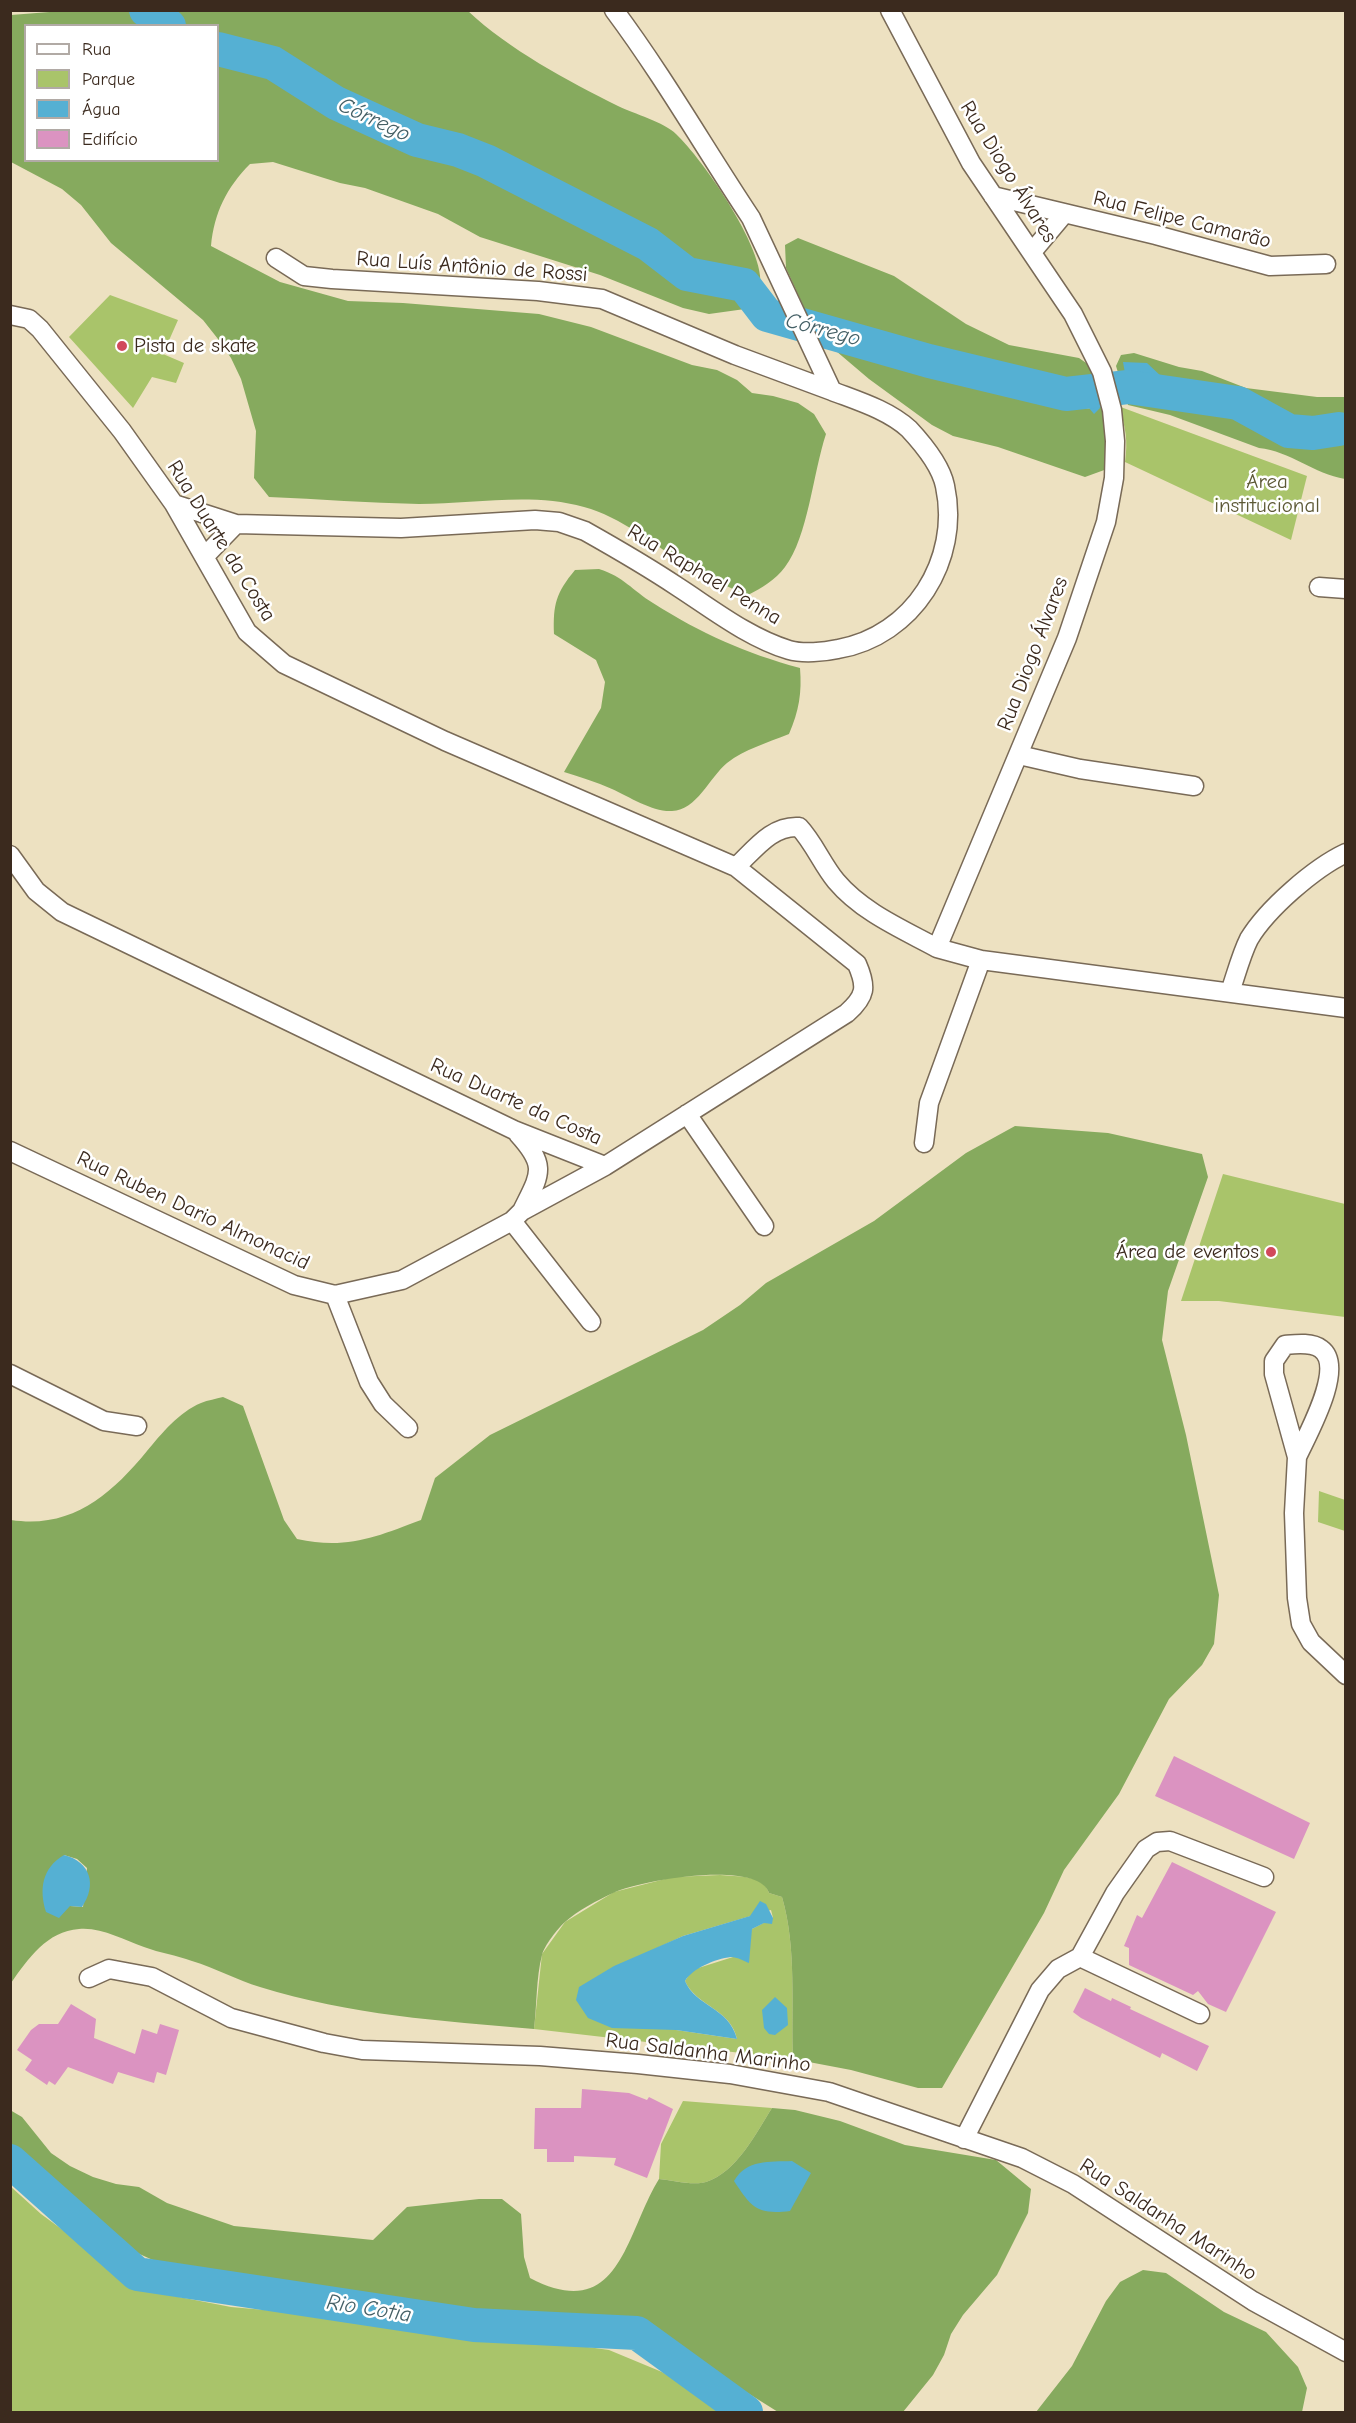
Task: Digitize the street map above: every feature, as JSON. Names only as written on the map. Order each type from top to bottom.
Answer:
[{"type":"street","points":[[614,10],[643,50],[696,131],[733,194],[751,218],[832,391]]},
{"type":"street","name":"Rua Diogo Álvares","points":[[890,10],[971,163],[1074,314],[1102,372],[1112,410],[1115,441],[1114,478],[1106,522],[1067,638],[937,948]]},
{"type":"street","name":"Rua Felipe Camarão","points":[[993,195],[1270,266],[1326,264]]},
{"type":"street","name":"Rua Felipe Camarão","points":[[1032,252],[1064,214]]},
{"type":"street","name":"Rua Luís Antônio de Rossi","points":[[276,258],[304,276],[538,291],[602,299],[735,355],[832,391]]},
{"type":"street","name":"Rua Duarte da Costa","points":[[10,315],[29,319],[40,329],[122,431],[174,504],[247,632],[284,664],[445,741],[736,867],[856,964],[864,980],[863,992],[860,1002],[847,1013],[605,1166],[514,1130],[62,912],[36,891],[10,855]]},
{"type":"street","name":"Rua Raphael Penna","points":[[174,504],[236,524],[401,528],[515,521],[559,522],[585,531],[754,634],[790,650],[824,652],[852,647],[881,635],[912,610],[933,582],[945,545],[947,504],[945,485],[932,458],[908,428],[874,407],[832,391]]},
{"type":"street","points":[[205,556],[236,524]]},
{"type":"street","points":[[1319,587],[1346,590]]},
{"type":"street","points":[[1018,755],[1080,769],[1194,786]]},
{"type":"street","points":[[736,867],[777,830],[786,826],[799,827],[808,836],[819,859],[855,901],[937,948],[981,960],[1346,1008]]},
{"type":"street","points":[[1230,992],[1250,939],[1286,896],[1324,863],[1346,853]]},
{"type":"street","points":[[924,1143],[929,1103],[981,960]]},
{"type":"street","points":[[687,1114],[764,1226]]},
{"type":"street","points":[[514,1130],[534,1152],[538,1163],[538,1179],[517,1216],[591,1322]]},
{"type":"street","name":"Rua Ruben Dario Almonacid","points":[[10,1152],[294,1285],[335,1295],[402,1280],[605,1166]]},
{"type":"street","points":[[335,1295],[369,1382],[383,1404],[408,1428]]},
{"type":"street","points":[[1297,1457],[1322,1402],[1330,1372],[1328,1356],[1320,1347],[1302,1344],[1285,1345],[1274,1361],[1274,1374],[1297,1457],[1294,1513],[1297,1598],[1301,1624],[1311,1642],[1346,1675]]},
{"type":"street","points":[[10,1374],[104,1421],[137,1426]]},
{"type":"street","points":[[964,2139],[1040,1990],[1058,1969],[1080,1957],[1115,1893],[1146,1849],[1157,1842],[1170,1841],[1264,1877]]},
{"type":"street","points":[[1080,1957],[1200,2014]]},
{"type":"street","name":"Rua Saldanha Marinho","points":[[88,1978],[109,1969],[152,1977],[231,2018],[324,2043],[362,2050],[540,2056],[690,2069],[797,2084],[846,2097],[1022,2158],[1073,2184],[1253,2301],[1346,2352]]},
{"type":"green space","points":[[62,11],[468,11],[501,38],[539,63],[579,86],[618,106],[657,122],[676,134],[717,185],[732,208],[755,255],[760,275],[759,291],[745,309],[709,314],[683,308],[600,275],[480,237],[438,214],[365,188],[340,183],[273,162],[250,164],[228,191],[215,222],[211,246],[280,282],[348,301],[539,314],[591,327],[692,365],[717,370],[737,380],[752,393],[798,403],[814,414],[826,434],[805,522],[793,554],[777,576],[748,595],[695,569],[611,517],[584,507],[523,499],[419,504],[269,497],[254,478],[256,431],[241,379],[218,339],[203,320],[111,243],[81,205],[62,189],[11,162],[11,15]]},
{"type":"green space","points":[[798,238],[894,276],[966,324],[1009,345],[1079,358],[1092,367],[1107,424],[1107,469],[1085,477],[998,447],[953,436],[932,425],[869,379],[816,334],[786,268],[785,245]],"holes":[[[1083,378],[1092,387],[1099,408],[1069,409],[1045,396],[1048,387],[1062,389]]]},
{"type":"green space","name":"Pista de skate","points":[[110,295],[178,320],[163,354],[184,363],[176,383],[152,377],[133,408],[69,337]]},
{"type":"green space","points":[[1134,353],[1179,367],[1202,371],[1246,388],[1317,397],[1345,397],[1345,479],[1281,453],[1259,448],[1170,415],[1128,405],[1116,366],[1121,355]]},
{"type":"green space","name":"Área institucional","points":[[1118,406],[1307,476],[1291,540],[1125,462],[1126,434]]},
{"type":"green space","points":[[599,569],[622,580],[653,603],[707,633],[742,649],[800,668],[799,702],[789,734],[734,758],[720,769],[696,799],[681,809],[664,811],[657,809],[606,786],[564,772],[601,708],[605,682],[596,660],[554,634],[555,607],[560,592],[575,570]]},
{"type":"green space","points":[[1015,1126],[1108,1133],[1202,1154],[1208,1177],[1168,1291],[1162,1340],[1186,1435],[1219,1595],[1214,1644],[1202,1665],[1169,1699],[1119,1794],[1064,1870],[1044,1913],[942,2088],[918,2088],[851,2070],[793,2059],[792,1957],[787,1916],[782,1897],[769,1893],[760,1883],[744,1877],[696,1876],[646,1883],[613,1893],[575,1914],[559,1928],[543,1951],[534,2029],[396,2016],[294,1997],[260,1987],[186,1959],[104,1932],[88,1929],[68,1931],[48,1941],[39,1948],[11,1983],[11,1520],[52,1519],[88,1506],[119,1482],[178,1418],[201,1403],[223,1397],[243,1406],[284,1520],[297,1539],[331,1543],[346,1542],[390,1532],[421,1520],[435,1478],[490,1435],[703,1330],[740,1305],[766,1283],[874,1221],[966,1153]],"holes":[[[64,1855],[77,1859],[87,1868],[83,1907],[70,1906]]]},
{"type":"green space","name":"Área de eventos","points":[[1223,1174],[1345,1204],[1345,1317],[1219,1301],[1181,1301]]},
{"type":"green space","points":[[1319,1491],[1345,1500],[1345,1531],[1318,1522]]},
{"type":"green space","points":[[720,1875],[755,1879],[766,1887],[769,1893],[782,1897],[787,1916],[792,1957],[793,2059],[534,2029],[542,1954],[565,1922],[614,1892],[673,1877]],"holes":[[[771,1910],[773,1918],[752,1929],[733,1957],[692,1970],[685,1981],[697,1996],[728,2021],[737,2039],[676,2030],[655,1949],[683,1936]]]},
{"type":"green space","points":[[683,2101],[772,2108],[745,2151],[717,2177],[706,2182],[695,2183],[659,2179],[661,2144]]},
{"type":"green space","points":[[772,2108],[795,2110],[840,2121],[905,2145],[996,2160],[1031,2189],[1028,2213],[997,2275],[963,2315],[951,2334],[944,2355],[933,2375],[903,2412],[778,2412],[649,2331],[615,2321],[524,2313],[477,2315],[408,2309],[361,2299],[291,2291],[243,2277],[218,2277],[166,2266],[124,2247],[11,2150],[10,2110],[22,2117],[51,2153],[70,2166],[93,2177],[116,2184],[139,2187],[167,2203],[234,2226],[373,2240],[407,2207],[479,2199],[502,2199],[521,2214],[524,2257],[530,2278],[560,2289],[583,2290],[601,2282],[616,2267],[659,2179],[695,2183],[706,2182],[717,2177],[745,2151]]},
{"type":"green space","points":[[10,2186],[41,2214],[128,2278],[169,2295],[231,2307],[424,2324],[609,2350],[662,2372],[729,2412],[11,2412]]},
{"type":"green space","points":[[1143,2270],[1166,2273],[1224,2312],[1266,2332],[1298,2367],[1307,2388],[1302,2412],[1036,2412],[1072,2366],[1106,2301],[1120,2282]]},
{"type":"water","points":[[1123,362],[1147,363],[1163,378],[1148,405],[1130,402]]},
{"type":"water","points":[[1083,378],[1087,384],[1092,380],[1095,399],[1100,408],[1094,414],[1089,408],[1069,409],[1045,396],[1048,387],[1062,389]]},
{"type":"water","points":[[64,1855],[73,1858],[86,1869],[90,1883],[87,1899],[82,1907],[70,1906],[59,1918],[46,1912],[43,1887],[51,1866]]},
{"type":"water","points":[[760,1901],[766,1904],[773,1918],[772,1924],[764,1923],[752,1929],[749,1963],[733,1957],[718,1960],[699,1968],[685,1981],[697,1997],[727,2020],[737,2039],[676,2030],[612,2028],[588,2018],[576,2000],[579,1987],[614,1966],[683,1936],[750,1916]]},
{"type":"water","points":[[775,1997],[787,2008],[788,2025],[775,2035],[769,2034],[764,2028],[762,2010]]},
{"type":"water","points":[[792,2161],[811,2173],[790,2211],[770,2212],[756,2207],[750,2203],[734,2181],[739,2174],[752,2165]]},
{"type":"building","points":[[1174,1756],[1310,1823],[1294,1859],[1155,1796]]},
{"type":"building","points":[[1172,1862],[1276,1912],[1226,2012],[1208,2004],[1198,1991],[1193,1995],[1129,1965],[1129,1948],[1124,1946],[1137,1915],[1142,1918]]},
{"type":"building","points":[[1085,1988],[1111,2001],[1112,1998],[1131,2007],[1130,2009],[1209,2046],[1197,2071],[1162,2053],[1160,2058],[1081,2018],[1073,2012]]},
{"type":"building","points":[[71,2004],[96,2019],[94,2038],[135,2054],[142,2029],[157,2034],[160,2024],[179,2030],[166,2075],[157,2072],[154,2083],[118,2072],[113,2084],[68,2067],[55,2085],[49,2081],[47,2085],[25,2070],[32,2060],[17,2050],[31,2030],[39,2024],[58,2024]]},
{"type":"building","points":[[582,2089],[629,2093],[647,2100],[649,2097],[673,2109],[647,2178],[614,2165],[616,2158],[574,2156],[574,2162],[547,2162],[547,2149],[534,2149],[535,2108],[581,2108]]},
{"type":"waterway","name":"Córrego","points":[[146,10],[166,24]]},
{"type":"waterway","name":"Córrego","points":[[219,49],[273,63],[336,103],[417,140],[458,150],[486,161],[648,244],[687,274],[744,285],[767,315],[929,361],[1066,394],[1128,387],[1238,403],[1289,431],[1313,433],[1339,429]]},
{"type":"waterway","name":"Rio Cotia","points":[[10,2161],[137,2274],[474,2325],[637,2333],[746,2412]]},
{"type":"place","name":"Pista de skate","points":[[122,346]]},
{"type":"place","name":"Área de eventos","points":[[1271,1252]]}]
